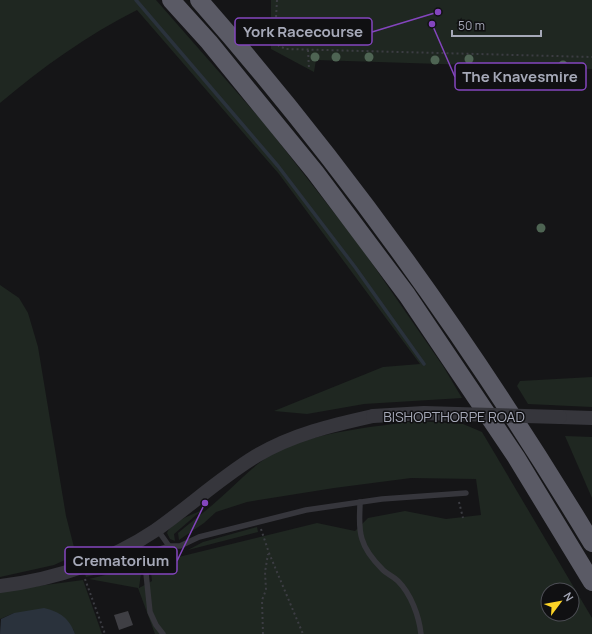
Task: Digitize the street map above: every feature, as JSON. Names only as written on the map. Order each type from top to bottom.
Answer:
[{"type":"highway","points":[[171,0],[209,42],[315,172],[407,295],[516,457],[592,582]]},
{"type":"highway","points":[[199,0],[333,162],[424,284],[534,448],[592,543]]},
{"type":"street","name":"BISHOPTHORPE ROAD","points":[[0,586],[53,577],[82,569],[132,545],[157,529],[226,476],[257,456],[290,440],[324,427],[374,416],[424,413],[592,418]]},
{"type":"lane","points":[[144,554],[169,546],[180,546],[199,537],[306,510],[360,502],[466,492]]},
{"type":"lane","points":[[360,502],[362,540],[371,555],[383,570],[398,581],[402,587],[412,603],[419,621],[421,634]]},
{"type":"lane","points":[[157,529],[169,546]]},
{"type":"lane","points":[[132,545],[144,554],[150,612],[156,625],[163,634]]},
{"type":"path","points":[[277,0],[275,36],[278,46],[286,49],[592,56]]},
{"type":"path","points":[[308,50],[310,69]]},
{"type":"path","points":[[457,493],[464,518]]},
{"type":"path","points":[[259,522],[269,553],[303,634]]},
{"type":"path","points":[[263,634],[262,600],[266,590],[264,572],[269,553]]},
{"type":"path","points":[[82,569],[105,634]]},
{"type":"shaded area","points":[[0,0],[156,0],[264,123],[360,246],[443,366],[462,398],[364,404],[307,414],[274,411],[383,367],[420,364],[279,174],[137,10],[66,52],[0,103]]},
{"type":"shaded area","points":[[271,0],[592,0],[592,69],[316,60],[314,72],[271,49]]},
{"type":"shaded area","points":[[0,285],[19,298],[28,313],[38,347],[66,516],[76,555],[54,565],[0,577]]},
{"type":"shaded area","points":[[592,377],[592,407],[528,404],[517,386],[520,381]]},
{"type":"shaded area","points":[[417,421],[463,424],[482,432],[571,582],[540,582],[540,622],[580,622],[580,598],[592,618],[592,634],[155,634],[138,588],[89,579],[142,566],[139,588],[152,581],[150,564],[317,523],[355,531],[368,518],[405,511],[446,519],[481,515],[476,479],[411,478],[334,488],[247,502],[216,512],[204,523],[179,540],[178,533],[255,466],[271,455],[280,450],[313,438],[365,428]]},
{"type":"shaded area","points":[[565,436],[592,437],[592,498]]},
{"type":"shaded area","points":[[202,510],[174,534],[175,541],[170,539],[167,533],[173,525]]},
{"type":"shaded area","points":[[257,527],[258,532],[188,550],[203,542]]},
{"type":"shaded area","points":[[132,556],[140,563],[86,577],[85,574],[125,557]]},
{"type":"shaded area","points":[[83,580],[102,634],[75,634],[73,629],[14,613],[0,619],[0,591]]},
{"type":"shaded area","points":[[44,608],[63,616],[73,628],[75,634],[0,634],[1,619],[14,613]]},
{"type":"building","points":[[128,611],[133,625],[119,630],[114,615]]},
{"type":"waterway","points":[[136,0],[278,166],[355,267],[424,364]]},
{"type":"place","name":"York Racecourse","points":[[438,12]]},
{"type":"place","name":"The Knavesmire","points":[[432,24]]},
{"type":"place","name":"Crematorium","points":[[205,503]]}]
